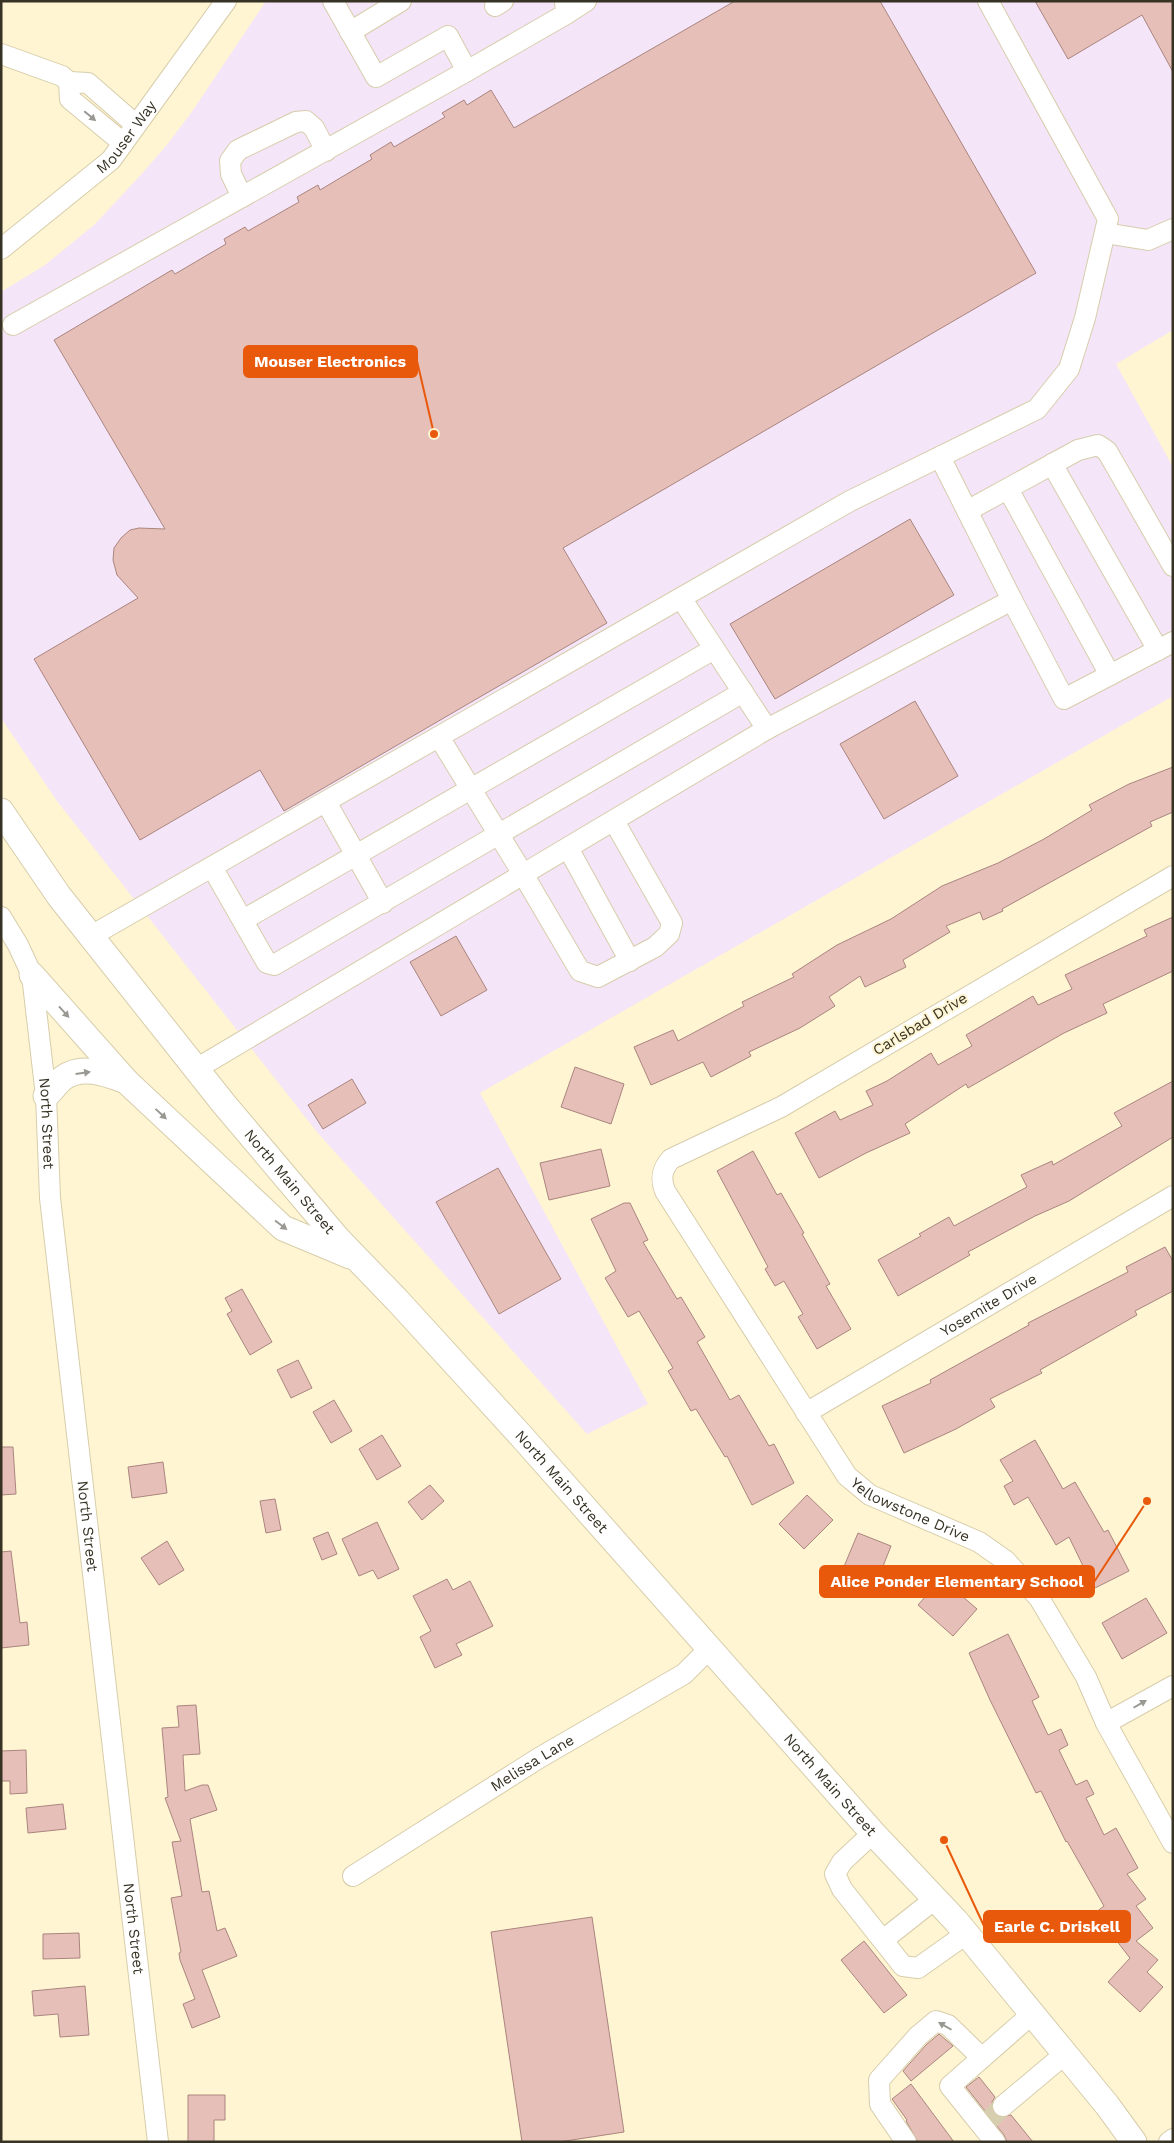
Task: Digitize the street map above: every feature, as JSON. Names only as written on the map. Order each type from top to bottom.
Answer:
[{"type":"main road","name":"North Main Street","points":[[1,811],[59,896],[196,1069],[355,1258],[404,1307],[873,1833],[966,1934],[1107,2104],[1134,2142]]},
{"type":"main road","points":[[32,975],[126,1081],[283,1228],[355,1258]]},
{"type":"main road","points":[[46,1096],[64,1077],[81,1072],[99,1071],[126,1081]]},
{"type":"street","name":"Mouser Way","points":[[1,249],[111,160],[226,1]]},
{"type":"street","points":[[333,1],[376,77],[448,36],[467,72]]},
{"type":"street","points":[[350,32],[401,1]]},
{"type":"street","points":[[13,326],[467,72],[565,8],[586,1]]},
{"type":"street","points":[[91,936],[850,501],[1037,409],[1069,369],[1085,318],[1108,219],[988,1]]},
{"type":"street","points":[[1,54],[62,76],[69,82],[88,84],[136,125]]},
{"type":"street","points":[[69,82],[70,99],[123,143]]},
{"type":"street","points":[[242,197],[231,174],[230,161],[238,150],[296,122],[306,121],[314,128],[326,151]]},
{"type":"street","points":[[1105,233],[1148,240],[1173,229]]},
{"type":"street","points":[[967,511],[1078,450],[1098,445],[1107,451],[1173,566]]},
{"type":"street","points":[[940,457],[1064,699],[1165,646],[1052,464]]},
{"type":"street","points":[[1008,489],[1110,675]]},
{"type":"street","points":[[681,598],[767,729]]},
{"type":"street","points":[[196,1069],[767,729],[1012,600]]},
{"type":"street","points":[[243,920],[714,650]]},
{"type":"street","points":[[212,867],[267,963],[274,965],[742,692]]},
{"type":"street","points":[[439,737],[524,874],[580,971],[598,977],[630,962],[655,947],[669,934],[672,924],[614,820]]},
{"type":"street","points":[[326,802],[383,903]]},
{"type":"street","points":[[568,848],[630,962]]},
{"type":"street","name":"Carlsbad Drive","points":[[664,1166],[671,1159],[781,1106],[1173,876]]},
{"type":"street","name":"North Street","points":[[1,917],[18,945],[32,975],[46,1096],[50,1198],[158,2142]]},
{"type":"street","name":"Yellowstone Drive","points":[[664,1166],[662,1176],[664,1191],[847,1476],[870,1495],[979,1542],[1006,1561],[1039,1598],[1086,1677],[1106,1723],[1173,1843]]},
{"type":"street","name":"Yosemite Drive","points":[[806,1413],[1173,1196]]},
{"type":"street","name":"Melissa Lane","points":[[353,1876],[539,1758],[684,1674],[710,1648]]},
{"type":"street","points":[[1106,1723],[1173,1686]]},
{"type":"street","points":[[873,1833],[842,1862],[835,1874],[842,1889],[903,1966],[918,1968],[966,1934]]},
{"type":"street","points":[[882,1940],[935,1899]]},
{"type":"street","points":[[995,2142],[984,2124],[950,2086],[1032,2014]]},
{"type":"street","points":[[906,2142],[880,2104],[878,2080],[918,2036],[936,2021],[948,2025],[982,2058]]},
{"type":"street","points":[[1003,2106],[1065,2054]]},
{"type":"street","points":[[1169,2142],[1173,2139]]},
{"type":"shaded area","points":[[266,1],[1173,1],[1173,330],[1116,364],[1173,467],[1173,696],[480,1093],[648,1404],[587,1434],[317,1132],[57,801],[1,718],[1,292],[45,265],[94,225],[138,178],[191,113]]},
{"type":"building","points":[[735,1],[880,1],[1036,273],[563,548],[607,623],[284,811],[260,770],[140,840],[34,659],[138,598],[117,575],[113,560],[114,548],[130,530],[139,528],[165,529],[54,340],[172,270],[175,274],[226,244],[224,239],[245,227],[248,231],[299,202],[297,197],[318,185],[320,190],[372,159],[370,155],[391,142],[394,147],[445,117],[442,113],[464,100],[467,105],[491,90],[514,128]]},
{"type":"building","points":[[1035,1],[1173,1],[1173,72],[1142,15],[1068,59]]},
{"type":"building","points":[[910,519],[954,595],[775,699],[730,624]]},
{"type":"building","points":[[915,701],[958,776],[884,819],[840,744]]},
{"type":"building","points":[[1173,767],[1173,812],[1150,822],[1152,826],[1002,909],[1003,911],[983,920],[980,912],[946,926],[950,932],[903,960],[906,967],[865,987],[860,976],[829,997],[835,1006],[800,1028],[749,1052],[751,1056],[711,1077],[703,1062],[651,1085],[634,1047],[673,1030],[678,1041],[744,1006],[742,1002],[794,977],[792,974],[837,945],[891,919],[942,886],[998,863],[1044,839],[1092,810],[1089,805],[1129,784]]},
{"type":"building","points":[[1173,917],[1173,971],[1103,1004],[1107,1013],[1064,1033],[968,1088],[966,1084],[905,1124],[910,1133],[866,1153],[819,1178],[795,1133],[835,1111],[840,1120],[873,1105],[866,1091],[887,1081],[931,1053],[938,1065],[972,1046],[966,1035],[1033,996],[1038,1005],[1072,989],[1065,975],[1147,936],[1144,930]]},
{"type":"building","points":[[456,936],[487,990],[441,1016],[410,962]]},
{"type":"building","points":[[575,1067],[624,1084],[611,1124],[561,1107]]},
{"type":"building","points":[[352,1079],[366,1103],[323,1129],[308,1105]]},
{"type":"building","points":[[1173,1081],[1173,1137],[1069,1201],[1035,1216],[968,1252],[970,1255],[898,1296],[878,1260],[921,1236],[919,1234],[949,1217],[954,1226],[1027,1187],[1021,1175],[1052,1161],[1053,1165],[1122,1126],[1114,1113]]},
{"type":"building","points":[[601,1149],[610,1186],[549,1200],[540,1163]]},
{"type":"building","points":[[753,1151],[777,1195],[781,1193],[804,1233],[802,1234],[830,1284],[826,1286],[851,1329],[817,1349],[798,1317],[803,1314],[784,1281],[775,1286],[765,1269],[768,1267],[717,1171]]},
{"type":"building","points":[[498,1168],[561,1279],[499,1314],[436,1202]]},
{"type":"building","points":[[624,1203],[630,1203],[648,1240],[643,1242],[677,1299],[681,1297],[705,1337],[697,1342],[730,1400],[739,1395],[769,1446],[774,1444],[794,1483],[752,1505],[727,1456],[725,1457],[696,1409],[691,1411],[668,1371],[673,1368],[639,1311],[628,1317],[605,1278],[616,1271],[591,1219]]},
{"type":"building","points":[[1165,1247],[1173,1261],[1173,1291],[1135,1311],[1137,1315],[1040,1370],[1042,1373],[990,1399],[995,1407],[956,1429],[904,1453],[882,1406],[931,1383],[930,1380],[1029,1325],[1028,1323],[1128,1272],[1126,1267]]},
{"type":"building","points":[[242,1289],[272,1342],[250,1355],[227,1314],[232,1311],[225,1298]]},
{"type":"building","points":[[298,1360],[312,1388],[291,1398],[277,1370]]},
{"type":"building","points":[[334,1400],[352,1431],[331,1443],[313,1412]]},
{"type":"building","points":[[382,1435],[401,1466],[377,1480],[359,1449]]},
{"type":"building","points":[[1035,1440],[1063,1489],[1075,1482],[1104,1532],[1108,1530],[1129,1571],[1085,1593],[1076,1575],[1085,1570],[1069,1537],[1056,1545],[1028,1497],[1014,1505],[1004,1486],[1013,1481],[1000,1460]]},
{"type":"building","points":[[1,1447],[13,1447],[16,1494],[1,1495]]},
{"type":"building","points":[[163,1462],[167,1493],[132,1498],[128,1467]]},
{"type":"building","points":[[430,1485],[444,1501],[422,1520],[408,1502]]},
{"type":"building","points":[[807,1495],[833,1520],[804,1549],[779,1524]]},
{"type":"building","points":[[275,1499],[281,1530],[266,1533],[260,1501]]},
{"type":"building","points":[[377,1522],[399,1569],[378,1579],[373,1570],[359,1576],[342,1539]]},
{"type":"building","points":[[328,1532],[337,1554],[322,1560],[313,1538]]},
{"type":"building","points":[[858,1533],[891,1546],[874,1589],[840,1576]]},
{"type":"building","points":[[167,1541],[184,1570],[159,1585],[141,1558]]},
{"type":"building","points":[[11,1551],[20,1623],[27,1622],[29,1645],[1,1648],[1,1552]]},
{"type":"building","points":[[949,1570],[962,1581],[955,1590],[977,1609],[953,1636],[918,1605]]},
{"type":"building","points":[[447,1579],[453,1590],[470,1581],[493,1626],[456,1644],[462,1655],[435,1668],[420,1637],[431,1631],[413,1596]]},
{"type":"building","points":[[1146,1598],[1167,1633],[1122,1659],[1102,1623]]},
{"type":"building","points":[[1008,1634],[1039,1697],[1032,1701],[1048,1735],[1061,1729],[1068,1745],[1059,1750],[1076,1785],[1087,1780],[1094,1794],[1086,1798],[1104,1835],[1116,1828],[1138,1868],[1127,1874],[1146,1899],[1136,1906],[1153,1928],[1136,1941],[1158,1960],[1147,1972],[1163,1987],[1140,2012],[1108,1982],[1130,1958],[1095,1913],[1104,1906],[1066,1842],[1041,1791],[1036,1793],[969,1653]]},
{"type":"building","points":[[196,1705],[200,1754],[183,1755],[185,1791],[202,1785],[208,1785],[217,1810],[190,1819],[202,1892],[209,1891],[217,1931],[225,1928],[237,1956],[202,1970],[220,2017],[192,2028],[183,2004],[195,1999],[180,1960],[179,1953],[181,1952],[171,1898],[182,1896],[172,1842],[181,1841],[165,1798],[168,1797],[162,1728],[179,1727],[177,1706]]},
{"type":"building","points":[[26,1750],[27,1793],[10,1794],[10,1781],[1,1781],[1,1751]]},
{"type":"building","points":[[63,1804],[66,1829],[28,1833],[26,1808]]},
{"type":"building","points":[[592,1917],[624,2132],[559,2142],[522,2142],[491,1932]]},
{"type":"building","points":[[79,1933],[80,1958],[43,1959],[43,1934]]},
{"type":"building","points":[[864,1941],[907,1995],[884,2013],[841,1960]]},
{"type":"building","points":[[85,1986],[89,2035],[60,2037],[58,2014],[34,2016],[32,1991]]},
{"type":"building","points":[[939,2034],[953,2046],[911,2081],[903,2071],[926,2045]]},
{"type":"building","points":[[979,2077],[995,2097],[992,2102],[994,2113],[999,2117],[1011,2115],[1033,2142],[1007,2142],[1004,2135],[966,2087]]},
{"type":"building","points":[[911,2084],[954,2142],[918,2142],[907,2120],[892,2099]]},
{"type":"building","points":[[188,2095],[225,2095],[225,2120],[214,2120],[214,2142],[188,2142]]},
{"type":"tunnel","points":[[987,2122],[1003,2106]]},
{"type":"place","name":"Mouser Electronics","points":[[434,434]]},
{"type":"place","name":"Alice Ponder Elementary School","points":[[1147,1501]]},
{"type":"place","name":"Earle C. Driskell","points":[[944,1840]]}]
